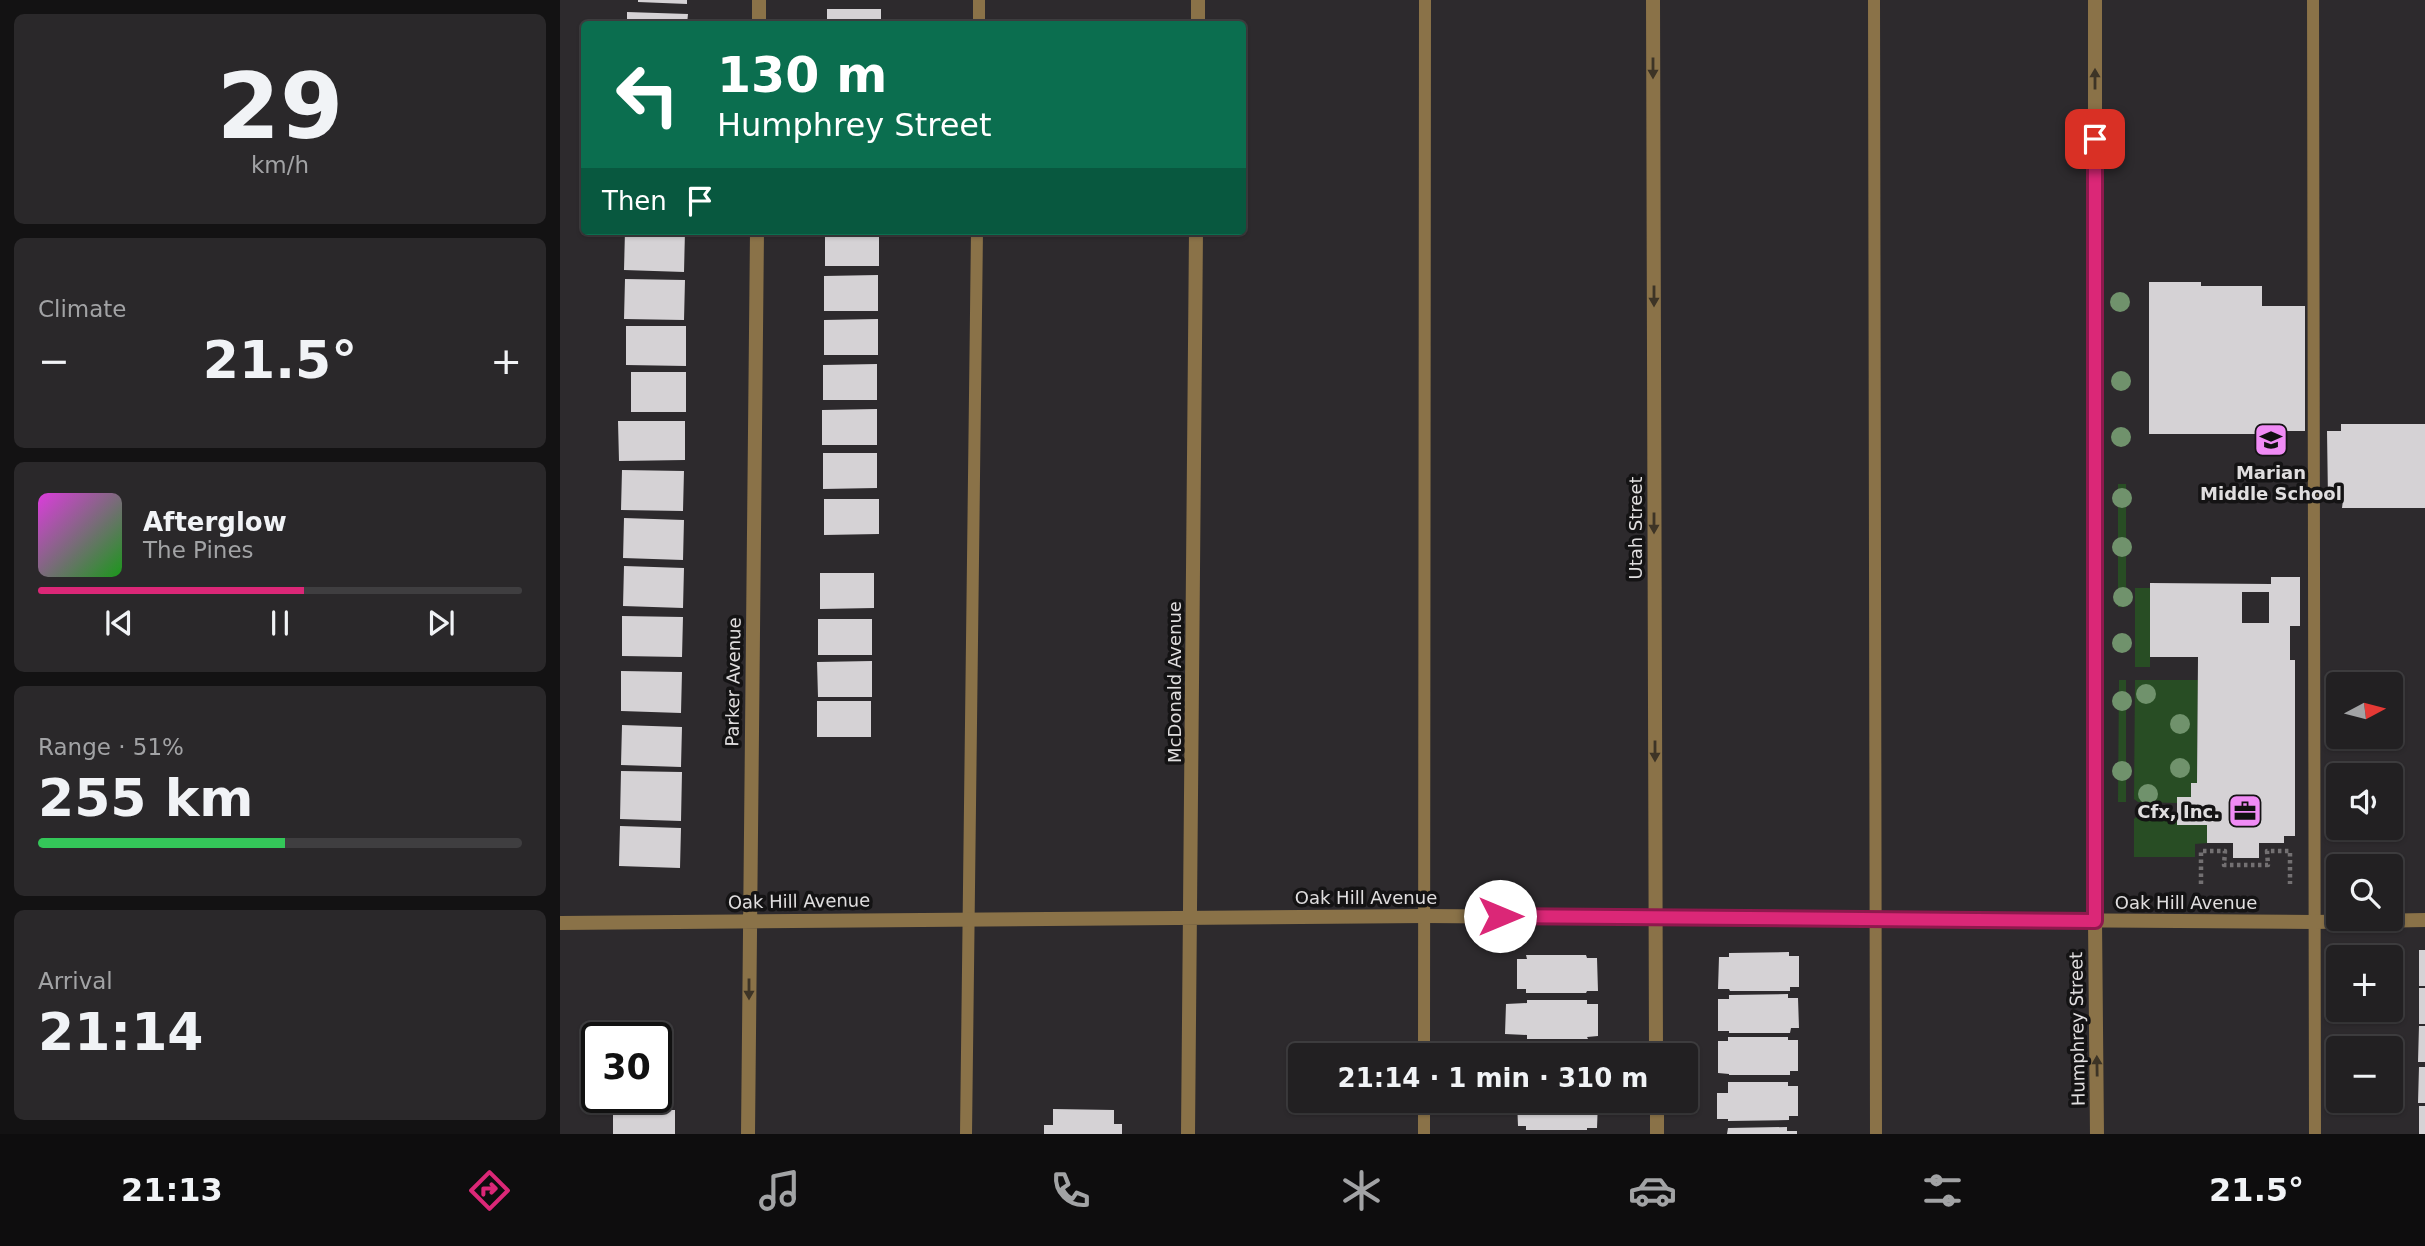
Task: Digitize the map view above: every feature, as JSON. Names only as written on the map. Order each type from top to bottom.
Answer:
[{"type":"street","points":[[759,0],[759,21]]},
{"type":"street","points":[[1198,0],[1198,21]]},
{"type":"street","name":"Utah Street","points":[[1653,0],[1656,1043]]},
{"type":"street","name":"Humphrey Street","points":[[2095,0],[2097,1134]]},
{"type":"street","name":"Parker Avenue","points":[[748,1134],[757,235]]},
{"type":"street","name":"McDonald Avenue","points":[[1188,1134],[1196,235]]},
{"type":"street","name":"Oak Hill Avenue","points":[[560,923],[1425,916],[2314,922],[2425,920]]},
{"type":"street","points":[[1657,1113],[1657,1134]]},
{"type":"lane","points":[[979,0],[979,21]]},
{"type":"lane","points":[[1424,1043],[1425,0]]},
{"type":"lane","points":[[1874,0],[1875,1134]]},
{"type":"lane","points":[[2312,0],[2315,1134]]},
{"type":"lane","points":[[966,1134],[977,235]]},
{"type":"lane","points":[[1424,1113],[1424,1134]]},
{"type":"path","points":[[2201,884],[2201,851],[2225,851],[2224,865],[2268,865],[2267,851],[2290,851],[2290,884]]},
{"type":"green space","points":[[2118,484],[2126,484],[2126,607],[2118,607]]},
{"type":"green space","points":[[2135,588],[2150,588],[2150,667],[2135,667]]},
{"type":"green space","points":[[2119,680],[2126,680],[2126,802],[2118,802]]},
{"type":"green space","points":[[2135,680],[2198,680],[2197,783],[2191,783],[2191,797],[2177,797],[2177,803],[2138,802],[2134,799]]},
{"type":"green space","points":[[2138,815],[2177,816],[2177,825],[2207,825],[2207,843],[2195,844],[2195,857],[2134,857],[2134,819]]},
{"type":"building","points":[[687,0],[687,4],[638,2]]},
{"type":"building","points":[[827,9],[881,9],[881,21],[827,21]]},
{"type":"building","points":[[627,12],[688,14],[687,21],[627,21]]},
{"type":"building","points":[[625,235],[685,235],[684,272],[624,270]]},
{"type":"building","points":[[825,235],[879,235],[879,266],[825,266]]},
{"type":"building","points":[[878,275],[878,311],[824,311],[824,276]]},
{"type":"building","points":[[625,279],[685,280],[684,320],[624,319]]},
{"type":"building","points":[[2149,282],[2201,282],[2201,286],[2262,286],[2262,306],[2305,306],[2305,431],[2268,431],[2268,434],[2149,434]]},
{"type":"building","points":[[878,319],[878,355],[824,355],[824,320]]},
{"type":"building","points":[[626,326],[686,326],[686,366],[626,365]]},
{"type":"building","points":[[877,364],[877,400],[823,400],[823,365]]},
{"type":"building","points":[[631,372],[686,372],[686,412],[631,412]]},
{"type":"building","points":[[877,409],[877,445],[822,445],[822,410]]},
{"type":"building","points":[[618,421],[685,421],[685,460],[619,461]]},
{"type":"building","points":[[2341,424],[2425,424],[2425,508],[2342,508],[2343,500],[2328,500],[2327,431],[2341,431]]},
{"type":"building","points":[[823,453],[877,453],[877,488],[823,489]]},
{"type":"building","points":[[622,470],[684,471],[683,511],[621,510]]},
{"type":"building","points":[[824,499],[879,499],[879,534],[824,535]]},
{"type":"building","points":[[624,518],[684,520],[683,560],[623,558]]},
{"type":"building","points":[[624,566],[684,568],[683,608],[623,606]]},
{"type":"building","points":[[820,573],[874,573],[874,608],[820,609]]},
{"type":"building","points":[[2271,577],[2300,577],[2300,626],[2290,626],[2290,660],[2295,660],[2295,836],[2284,836],[2284,843],[2259,843],[2259,858],[2233,858],[2233,843],[2207,843],[2207,825],[2177,825],[2177,797],[2191,797],[2191,783],[2197,783],[2198,657],[2150,657],[2150,583],[2271,584]],"holes":[[[2242,592],[2269,592],[2269,623],[2242,623]]]},
{"type":"building","points":[[622,616],[683,617],[682,657],[622,656]]},
{"type":"building","points":[[818,619],[872,619],[872,655],[818,655]]},
{"type":"building","points":[[872,661],[872,697],[818,697],[817,662]]},
{"type":"building","points":[[621,671],[682,672],[681,713],[621,711]]},
{"type":"building","points":[[817,701],[871,701],[871,737],[817,737]]},
{"type":"building","points":[[622,725],[682,727],[681,767],[621,765]]},
{"type":"building","points":[[621,771],[682,772],[681,821],[620,819]]},
{"type":"building","points":[[620,826],[681,828],[680,868],[619,866]]},
{"type":"building","points":[[2419,950],[2425,950],[2425,986],[2419,986]]},
{"type":"building","points":[[1789,952],[1789,956],[1799,956],[1799,987],[1790,987],[1790,991],[1718,989],[1719,957],[1729,957],[1729,953]]},
{"type":"building","points":[[1526,955],[1586,955],[1587,958],[1597,958],[1598,991],[1526,993],[1526,989],[1517,989],[1517,959],[1527,959]]},
{"type":"building","points":[[2419,988],[2425,988],[2425,1024],[2419,1024]]},
{"type":"building","points":[[1788,994],[1788,998],[1798,998],[1799,1028],[1791,1028],[1790,1033],[1718,1031],[1718,999],[1729,999],[1729,995]]},
{"type":"building","points":[[1527,1000],[1587,1000],[1587,1004],[1598,1004],[1598,1036],[1587,1037],[1588,1039],[1527,1039],[1527,1035],[1505,1034],[1506,1004],[1527,1003]]},
{"type":"building","points":[[2419,1026],[2425,1026],[2425,1062],[2418,1062]]},
{"type":"building","points":[[1728,1037],[1788,1037],[1788,1040],[1798,1040],[1798,1071],[1790,1071],[1790,1075],[1718,1073],[1718,1041],[1728,1041]]},
{"type":"building","points":[[2419,1067],[2425,1067],[2425,1103],[2418,1103]]},
{"type":"building","points":[[1728,1082],[1788,1082],[1788,1086],[1798,1086],[1798,1116],[1789,1116],[1789,1120],[1717,1119],[1717,1093],[1728,1093]]},
{"type":"building","points":[[2419,1106],[2425,1106],[2425,1134],[2419,1134]]},
{"type":"building","points":[[1053,1109],[1114,1110],[1114,1124],[1122,1124],[1122,1134],[1044,1134],[1044,1125],[1053,1125]]},
{"type":"building","points":[[672,1110],[675,1110],[675,1134],[613,1134],[613,1113],[672,1113]]},
{"type":"building","points":[[1517,1113],[1598,1113],[1597,1128],[1587,1130],[1526,1130],[1526,1126],[1518,1126]]},
{"type":"building","points":[[1787,1127],[1787,1131],[1797,1131],[1797,1134],[1727,1134],[1728,1128]]},
{"type":"place","name":"Marian Middle School","points":[[2271,440]]},
{"type":"place","name":"Cfx, Inc.","points":[[2245,811]]},
{"type":"route","points":[[1500,916],[2095,921],[2095,139]]}]
